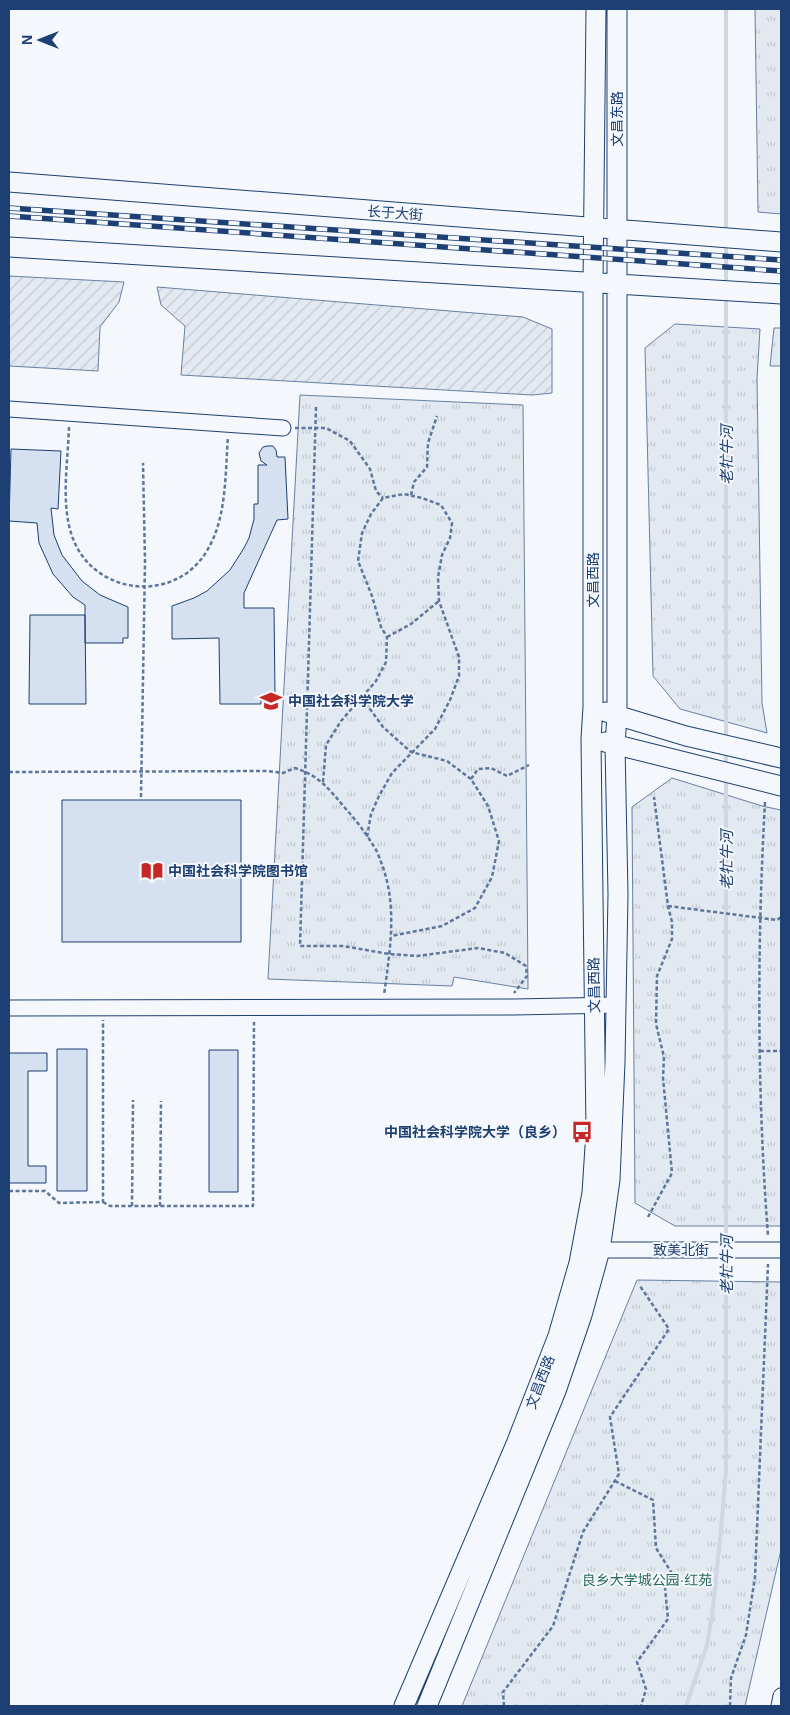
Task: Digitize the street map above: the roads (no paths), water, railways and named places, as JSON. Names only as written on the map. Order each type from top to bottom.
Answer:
[{"type":"main road","name":"文昌东路","points":[[594,228],[596,9]]},
{"type":"main road","name":"文昌东路","points":[[616,230],[617,9]]},
{"type":"main road","name":"长于大街","points":[[9,182],[781,242]]},
{"type":"main road","name":"文昌西路","points":[[404,1706],[520,1435],[558,1336],[581,1250],[592,1193],[596,1131],[591,739],[593,707],[592,283],[594,228]]},
{"type":"main road","name":"文昌西路","points":[[427,1706],[556,1390],[582,1315],[600,1250],[610,1180],[617,1005],[618,894],[615,745],[616,230]]},
{"type":"main road","points":[[9,247],[781,294]]},
{"type":"main road","points":[[593,707],[686,736],[781,758]]},
{"type":"main road","points":[[591,739],[781,786]]},
{"type":"street","points":[[9,408],[283,428]]},
{"type":"street","points":[[9,1008],[382,1008],[617,1005]]},
{"type":"street","name":"致美北街","points":[[581,1250],[781,1250]]},
{"type":"street","points":[[779,1706],[781,1696]]},
{"type":"waterway","name":"老牤牛河","points":[[726,9],[726,233]]},
{"type":"waterway","name":"老牤牛河","points":[[726,243],[726,286]]},
{"type":"waterway","name":"老牤牛河","points":[[726,295],[726,738]]},
{"type":"waterway","name":"老牤牛河","points":[[726,750],[726,766]]},
{"type":"waterway","name":"老牤牛河","points":[[726,778],[726,1246]]},
{"type":"waterway","name":"老牤牛河","points":[[686,1706],[707,1645],[721,1529],[726,1471],[726,1253]]},
{"type":"railway","points":[[9,208],[781,260]]},
{"type":"railway","points":[[9,216],[781,271]]},
{"type":"place","name":"中国社会科学院大学","points":[[271,701]]},
{"type":"place","name":"中国社会科学院图书馆","points":[[152,871]]},
{"type":"place","name":"中国社会科学院大学（良乡）","points":[[582,1132]]},
{"type":"park label","name":"良乡大学城公园·红苑","points":[[647,1580]]}]
